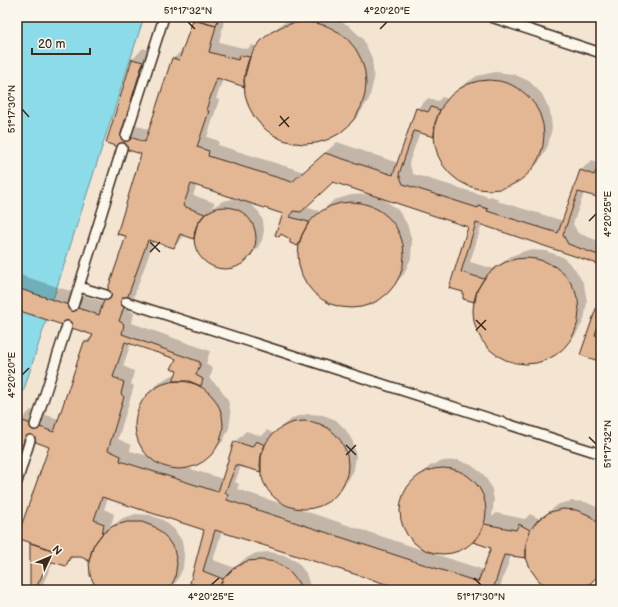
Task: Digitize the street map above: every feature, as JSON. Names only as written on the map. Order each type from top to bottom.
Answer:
[{"type":"lane","points":[[126,136],[164,17]]},
{"type":"lane","points":[[491,17],[601,53]]},
{"type":"lane","points":[[72,306],[122,148]]},
{"type":"lane","points":[[79,287],[106,295]]},
{"type":"lane","points":[[126,302],[601,454]]},
{"type":"lane","points":[[35,425],[66,326]]},
{"type":"lane","points":[[17,482],[30,440]]},
{"type":"shaded area","points":[[144,17],[601,17],[601,590],[17,590],[17,411]]},
{"type":"water","points":[[17,17],[144,17],[17,411]]},
{"type":"building","points":[[190,17],[219,17],[216,26],[190,19]]},
{"type":"building","points":[[193,20],[216,26],[209,52],[238,60],[240,55],[250,57],[244,80],[245,87],[217,78],[206,110],[209,111],[197,147],[209,151],[208,156],[292,182],[325,153],[393,175],[416,108],[428,112],[431,107],[440,110],[435,123],[434,137],[414,131],[399,174],[403,184],[478,208],[479,206],[488,209],[487,211],[558,233],[580,170],[594,175],[598,167],[601,169],[601,198],[578,192],[563,235],[568,244],[601,256],[601,265],[476,223],[461,272],[484,279],[477,290],[475,302],[463,299],[463,292],[449,288],[468,227],[333,182],[301,212],[293,211],[290,217],[309,222],[298,246],[290,243],[290,239],[281,234],[279,237],[275,235],[283,214],[191,184],[183,206],[205,214],[197,225],[194,239],[180,234],[174,248],[148,240],[119,321],[124,324],[122,334],[200,362],[196,375],[203,379],[201,386],[189,381],[173,381],[177,371],[171,369],[176,359],[125,342],[113,377],[124,382],[121,394],[124,397],[108,450],[121,456],[120,461],[218,492],[234,441],[252,447],[256,441],[265,445],[261,457],[261,472],[236,465],[225,493],[228,495],[227,500],[478,582],[491,548],[473,542],[480,534],[484,524],[516,530],[519,524],[530,530],[526,544],[526,558],[504,555],[493,590],[405,590],[215,530],[203,571],[223,579],[218,590],[203,590],[190,583],[204,530],[102,497],[94,520],[104,524],[102,534],[93,546],[89,561],[81,557],[70,557],[66,566],[49,561],[52,550],[17,538],[49,447],[25,438],[17,462],[17,428],[20,420],[54,432],[84,342],[89,342],[93,335],[17,310],[17,288],[99,315],[126,236],[117,234],[141,154],[106,143],[132,59],[143,62],[121,134],[145,142],[172,58],[179,60]]},
{"type":"building","points":[[305,22],[328,27],[348,40],[361,60],[366,83],[361,106],[348,126],[328,139],[305,144],[282,139],[262,126],[249,106],[244,83],[249,60],[262,40],[282,27]]},
{"type":"building","points":[[489,80],[510,84],[528,96],[540,114],[544,135],[540,156],[528,174],[510,186],[489,190],[468,186],[450,174],[438,156],[434,135],[438,114],[450,96],[468,84]]},
{"type":"building","points":[[351,202],[371,206],[388,218],[400,235],[404,255],[400,275],[388,292],[371,304],[351,308],[331,304],[314,292],[302,275],[298,255],[302,235],[314,218],[331,206]]},
{"type":"building","points":[[225,207],[237,209],[247,216],[254,226],[256,238],[254,250],[247,260],[237,267],[225,269],[213,267],[203,260],[196,250],[194,238],[196,226],[203,216],[213,209]]},
{"type":"building","points":[[526,258],[546,262],[563,274],[575,291],[579,311],[575,331],[563,348],[546,360],[526,364],[506,360],[489,348],[477,331],[473,311],[477,291],[489,274],[506,262]]},
{"type":"building","points":[[601,294],[601,317],[595,335],[601,337],[601,368],[599,368],[599,361],[580,355]]},
{"type":"building","points":[[179,381],[196,384],[204,388],[216,400],[220,408],[223,425],[220,442],[216,450],[204,462],[196,466],[179,469],[162,466],[154,462],[142,450],[138,442],[135,425],[138,408],[142,400],[154,388],[162,384]]},
{"type":"building","points":[[304,421],[321,425],[335,434],[344,448],[348,465],[344,482],[335,496],[321,505],[304,509],[287,505],[273,496],[264,482],[260,465],[264,448],[273,434],[287,425]]},
{"type":"building","points":[[443,468],[460,471],[474,480],[483,494],[486,511],[483,528],[474,542],[460,551],[443,554],[426,551],[412,542],[403,528],[400,511],[403,494],[412,480],[426,471]]},
{"type":"building","points":[[563,509],[576,510],[589,515],[599,524],[601,528],[601,572],[590,584],[578,590],[559,590],[551,588],[539,581],[531,570],[526,558],[526,544],[530,530],[538,520],[550,512]]},
{"type":"building","points":[[127,522],[142,522],[155,527],[166,537],[174,549],[177,563],[175,578],[169,590],[97,590],[90,575],[89,561],[93,546],[102,534],[113,526]]},
{"type":"building","points":[[30,543],[52,550],[49,561],[35,590],[30,590]]},
{"type":"building","points":[[261,560],[276,562],[288,570],[298,582],[301,590],[218,590],[223,579],[234,568],[247,561]]}]
